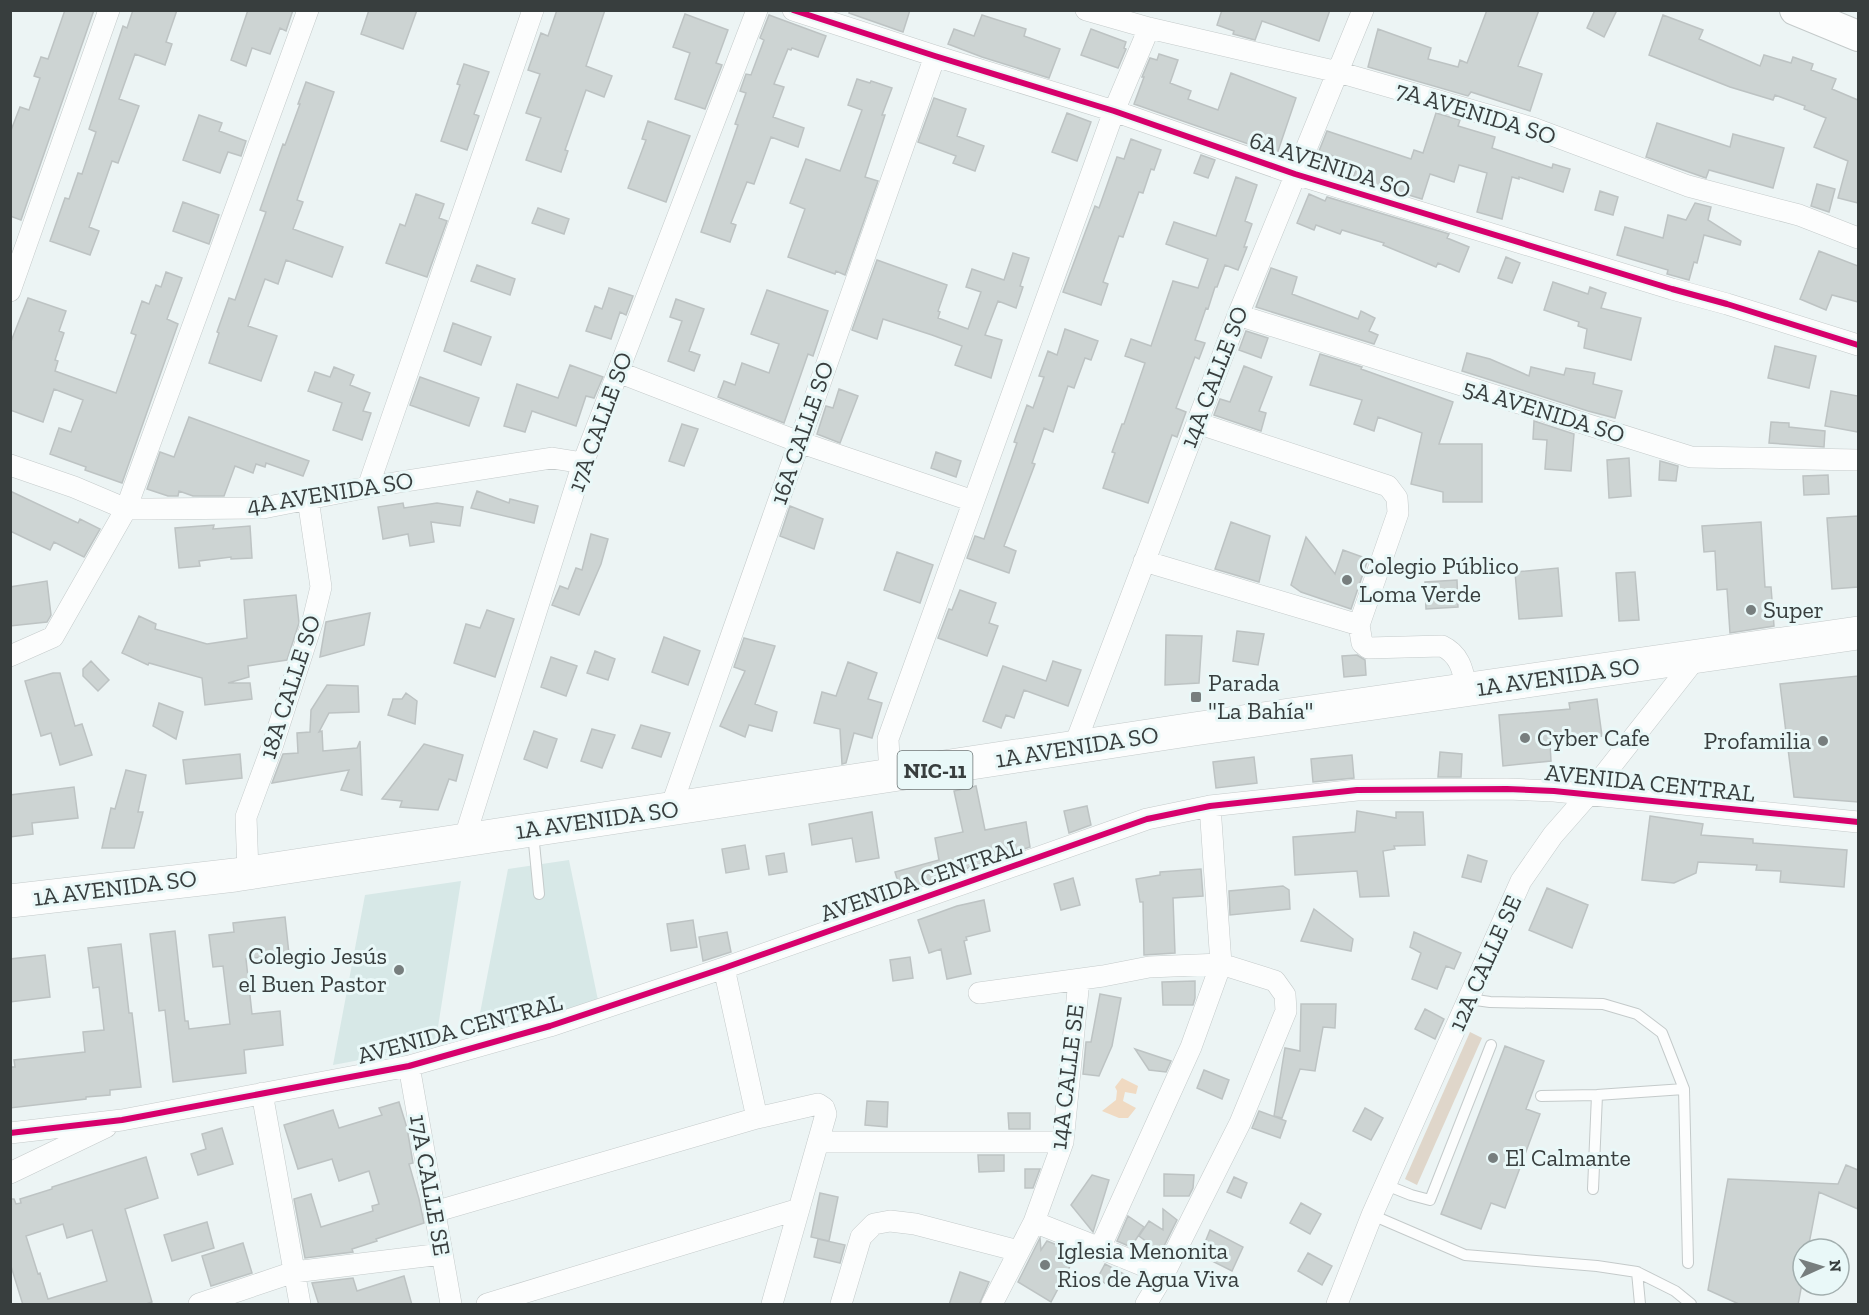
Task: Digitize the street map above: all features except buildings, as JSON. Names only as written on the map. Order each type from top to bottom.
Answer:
[{"type":"highway","name":"1A AVENIDA SO","points":[[10,900],[248,872],[890,777],[1074,747],[1858,633]]},
{"type":"main road","points":[[1794,10],[1858,36]]},
{"type":"street","points":[[10,291],[109,10]]},
{"type":"street","points":[[10,656],[53,637],[126,509],[308,10]]},
{"type":"street","points":[[368,487],[533,10]]},
{"type":"street","name":"17A CALLE SO","points":[[464,840],[583,463],[757,10]]},
{"type":"street","name":"6A AVENIDA SO","points":[[793,10],[1114,111],[1295,174],[1858,345]]},
{"type":"street","name":"7A AVENIDA SO","points":[[1086,10],[1149,28],[1338,72],[1533,128],[1688,186],[1799,216],[1858,238]]},
{"type":"street","name":"14A CALLE SO","points":[[1074,747],[1238,315],[1364,10]]},
{"type":"street","points":[[890,777],[888,739],[1114,111],[1149,28]]},
{"type":"street","name":"16A CALLE SO","points":[[670,810],[934,56]]},
{"type":"street","name":"5A AVENIDA SO","points":[[1238,315],[1691,457],[1858,460]]},
{"type":"street","points":[[618,372],[799,442],[973,501]]},
{"type":"street","points":[[1197,423],[1388,486],[1397,498],[1398,513],[1359,625],[1362,643],[1368,648],[1434,645],[1450,649],[1461,665],[1467,690]]},
{"type":"street","name":"4A AVENIDA SO","points":[[10,465],[74,487],[126,509],[263,508],[368,487],[552,458],[583,463]]},
{"type":"street","name":"18A CALLE SO","points":[[248,872],[246,817],[314,620],[321,587],[308,499]]},
{"type":"street","points":[[1144,561],[1359,625]]},
{"type":"street","name":"12A CALLE SE","points":[[1336,1305],[1372,1215],[1521,881],[1553,835],[1589,794],[1696,658]]},
{"type":"street","name":"AVENIDA CENTRAL","points":[[10,1133],[122,1119],[409,1066],[550,1026],[724,968],[1147,819],[1210,806],[1357,790],[1554,790],[1858,822]]},
{"type":"street","points":[[1100,1248],[1191,1047],[1221,964],[1210,806]]},
{"type":"street","points":[[979,993],[1079,980],[1149,967],[1221,964],[1275,981],[1286,995],[1286,1011],[1240,1123],[1146,1305]]},
{"type":"street","points":[[724,968],[757,1118]]},
{"type":"street","name":"14A CALLE SE","points":[[992,1305],[1034,1222],[1063,1142],[1079,980]]},
{"type":"street","name":"17A CALLE SE","points":[[409,1066],[451,1305]]},
{"type":"street","points":[[262,1093],[300,1305]]},
{"type":"street","points":[[434,1212],[757,1118],[818,1104],[824,1108],[826,1114],[772,1305]]},
{"type":"street","points":[[10,1173],[122,1119]]},
{"type":"street","points":[[818,1142],[1063,1142]]},
{"type":"street","points":[[487,1305],[799,1209]]},
{"type":"street","points":[[841,1305],[861,1237],[874,1224],[890,1221],[915,1224],[1019,1251]]},
{"type":"street","points":[[1034,1222],[1164,1274]]},
{"type":"street","points":[[199,1305],[294,1272],[441,1254]]},
{"type":"lane","points":[[533,830],[538,894]]},
{"type":"lane","points":[[1469,999],[1490,1002],[1603,1004],[1637,1014],[1662,1033],[1684,1089],[1688,1263]]},
{"type":"lane","points":[[1386,1185],[1430,1200],[1491,1045]]},
{"type":"lane","points":[[1540,1096],[1684,1089]]},
{"type":"lane","points":[[1593,1189],[1597,1095]]},
{"type":"lane","points":[[1372,1215],[1465,1255],[1597,1266],[1637,1272],[1675,1290],[1691,1305]]},
{"type":"lane","points":[[1637,1272],[1640,1305]]},
{"type":"shaded area","points":[[569,860],[599,1005],[475,1039],[508,869]]},
{"type":"shaded area","name":"Colegio Jesús el Buen Pastor","points":[[461,881],[435,1046],[333,1065],[365,895]]},
{"type":"shaded area","points":[[1470,1032],[1482,1038],[1417,1185],[1405,1179]]},
{"type":"shaded area","points":[[1122,1078],[1138,1086],[1136,1094],[1125,1092],[1123,1101],[1136,1108],[1128,1118],[1119,1118],[1102,1111],[1116,1100],[1115,1087]]},
{"type":"cycle path","points":[[793,10],[1114,111],[1295,174],[1858,345]]},
{"type":"cycle path","points":[[10,1133],[122,1120],[409,1066],[550,1026],[724,968],[1147,819],[1210,806],[1357,790],[1507,789],[1554,791],[1858,822]]},
{"type":"place","name":"Colegio Público Loma Verde","points":[[1347,580]]},
{"type":"place","name":"Super","points":[[1751,610]]},
{"type":"place","name":"Parada \"La Bahía\"","points":[[1196,697]]},
{"type":"place","name":"Cyber Cafe","points":[[1525,738]]},
{"type":"place","name":"Profamilia","points":[[1823,741]]},
{"type":"place","name":"Colegio Jesús el Buen Pastor","points":[[399,970]]},
{"type":"place","name":"El Calmante","points":[[1493,1158]]},
{"type":"place","name":"Iglesia Menonita Rios de Agua Viva","points":[[1045,1265]]}]
